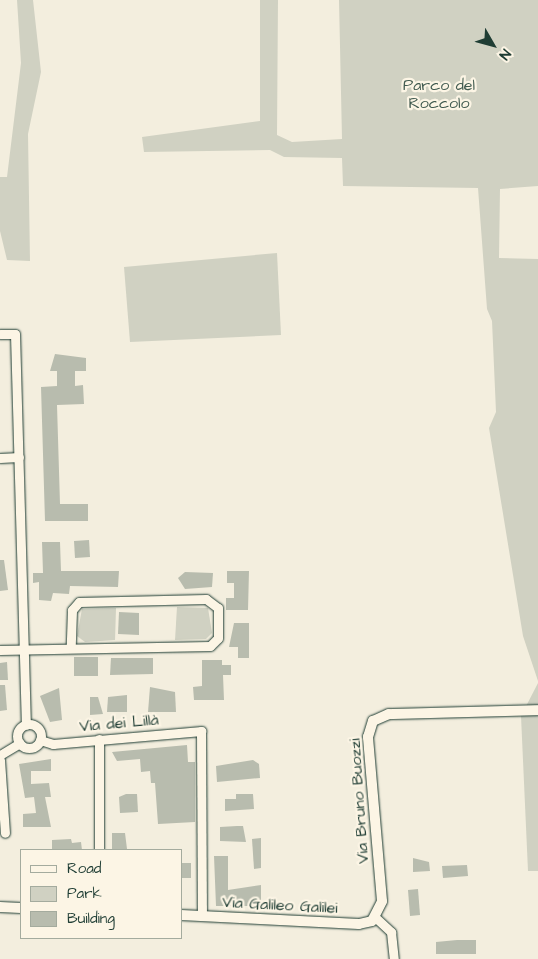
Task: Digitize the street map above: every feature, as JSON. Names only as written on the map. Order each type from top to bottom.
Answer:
[{"type":"street","points":[[0,334],[14,334],[26,725],[18,733],[20,744]]},
{"type":"street","points":[[0,458],[19,457]]},
{"type":"street","points":[[0,650],[23,648],[71,648],[210,646],[218,638],[218,608],[206,599],[80,602],[72,610],[71,648]]},
{"type":"street","name":"Via Bruno Buozzi","points":[[376,918],[382,901],[368,737],[373,721],[389,714],[535,711]]},
{"type":"street","points":[[20,744],[29,748],[40,740],[38,730],[26,725]]},
{"type":"street","name":"Via dei Lillà","points":[[40,740],[52,744],[201,731],[202,916]]},
{"type":"street","points":[[99,740],[99,849]]},
{"type":"street","points":[[0,755],[20,744]]},
{"type":"street","points":[[0,760],[5,833]]},
{"type":"street","points":[[0,907],[20,908]]},
{"type":"street","name":"Via Galileo Galilei","points":[[182,915],[359,924],[376,918]]},
{"type":"street","points":[[376,918],[391,932],[394,959]]},
{"type":"green space","points":[[17,0],[33,0],[41,72],[28,134],[30,261],[7,260],[0,231],[0,177],[7,177],[21,63]]},
{"type":"green space","name":"Parco del Roccolo","points":[[260,0],[278,0],[277,135],[292,142],[342,139],[339,0],[538,0],[538,186],[500,189],[499,258],[538,259],[538,681],[523,636],[489,428],[496,412],[492,321],[487,309],[478,188],[343,186],[342,158],[284,157],[270,150],[144,152],[142,137],[260,121]]},
{"type":"green space","points":[[277,253],[281,335],[130,342],[124,267]]},
{"type":"green space","points":[[177,607],[208,608],[212,633],[206,639],[175,640]]},
{"type":"green space","points":[[116,608],[115,640],[85,642],[77,636],[82,609]]},
{"type":"green space","points":[[538,683],[538,871],[528,871],[521,716]]},
{"type":"building","points":[[55,354],[86,358],[86,371],[75,371],[75,386],[83,385],[84,404],[57,405],[60,504],[88,504],[88,521],[45,521],[41,387],[57,386],[57,371],[50,371]]},
{"type":"building","points":[[89,540],[90,557],[75,558],[74,541]]},
{"type":"building","points":[[42,542],[60,542],[61,571],[119,571],[118,587],[70,586],[69,594],[53,593],[51,601],[39,600],[39,582],[33,583],[33,573],[43,573]]},
{"type":"building","points":[[0,560],[4,560],[8,590],[0,591]]},
{"type":"building","points":[[227,571],[249,571],[248,610],[226,610],[226,598],[234,598],[234,583],[227,583]]},
{"type":"building","points":[[185,572],[213,573],[212,587],[185,589],[178,578]]},
{"type":"building","points":[[119,612],[139,613],[139,635],[118,634]]},
{"type":"building","points":[[234,623],[249,623],[249,658],[238,658],[238,647],[229,647]]},
{"type":"building","points":[[74,657],[98,657],[98,676],[74,676]]},
{"type":"building","points":[[111,658],[153,658],[153,674],[110,675]]},
{"type":"building","points":[[202,660],[222,660],[222,665],[231,665],[231,675],[223,675],[224,700],[194,700],[193,687],[202,686]]},
{"type":"building","points":[[7,662],[8,680],[0,680],[0,663]]},
{"type":"building","points":[[0,685],[5,685],[7,710],[0,711]]},
{"type":"building","points":[[150,687],[175,692],[176,712],[148,712]]},
{"type":"building","points":[[59,688],[62,720],[50,722],[40,696]]},
{"type":"building","points":[[127,695],[127,712],[107,712],[108,697]]},
{"type":"building","points":[[90,697],[98,697],[103,714],[90,715]]},
{"type":"building","points":[[187,745],[188,762],[195,762],[195,822],[158,824],[155,783],[151,783],[150,771],[141,772],[140,759],[117,761],[112,752]]},
{"type":"building","points":[[51,759],[51,771],[31,771],[31,784],[49,783],[51,797],[45,797],[51,827],[23,827],[23,814],[36,813],[34,797],[25,798],[19,764]]},
{"type":"building","points":[[253,760],[259,764],[260,778],[217,782],[216,766]]},
{"type":"building","points":[[126,794],[137,794],[138,812],[120,813],[119,797]]},
{"type":"building","points":[[236,794],[253,794],[254,809],[225,811],[225,799],[236,799]]},
{"type":"building","points":[[243,826],[246,842],[220,841],[220,827]]},
{"type":"building","points":[[112,833],[125,833],[127,849],[112,849]]},
{"type":"building","points":[[261,838],[261,868],[254,869],[252,839]]},
{"type":"building","points":[[71,839],[72,843],[81,842],[82,849],[52,849],[52,840]]},
{"type":"building","points":[[214,856],[228,856],[228,890],[261,885],[261,906],[216,906]]},
{"type":"building","points":[[413,858],[429,862],[430,871],[413,872]]},
{"type":"building","points":[[182,863],[191,863],[191,878],[182,878]]},
{"type":"building","points":[[467,865],[468,876],[443,878],[442,866]]},
{"type":"building","points":[[418,889],[420,915],[410,916],[408,890]]},
{"type":"building","points":[[476,940],[476,954],[436,954],[436,942]]}]
